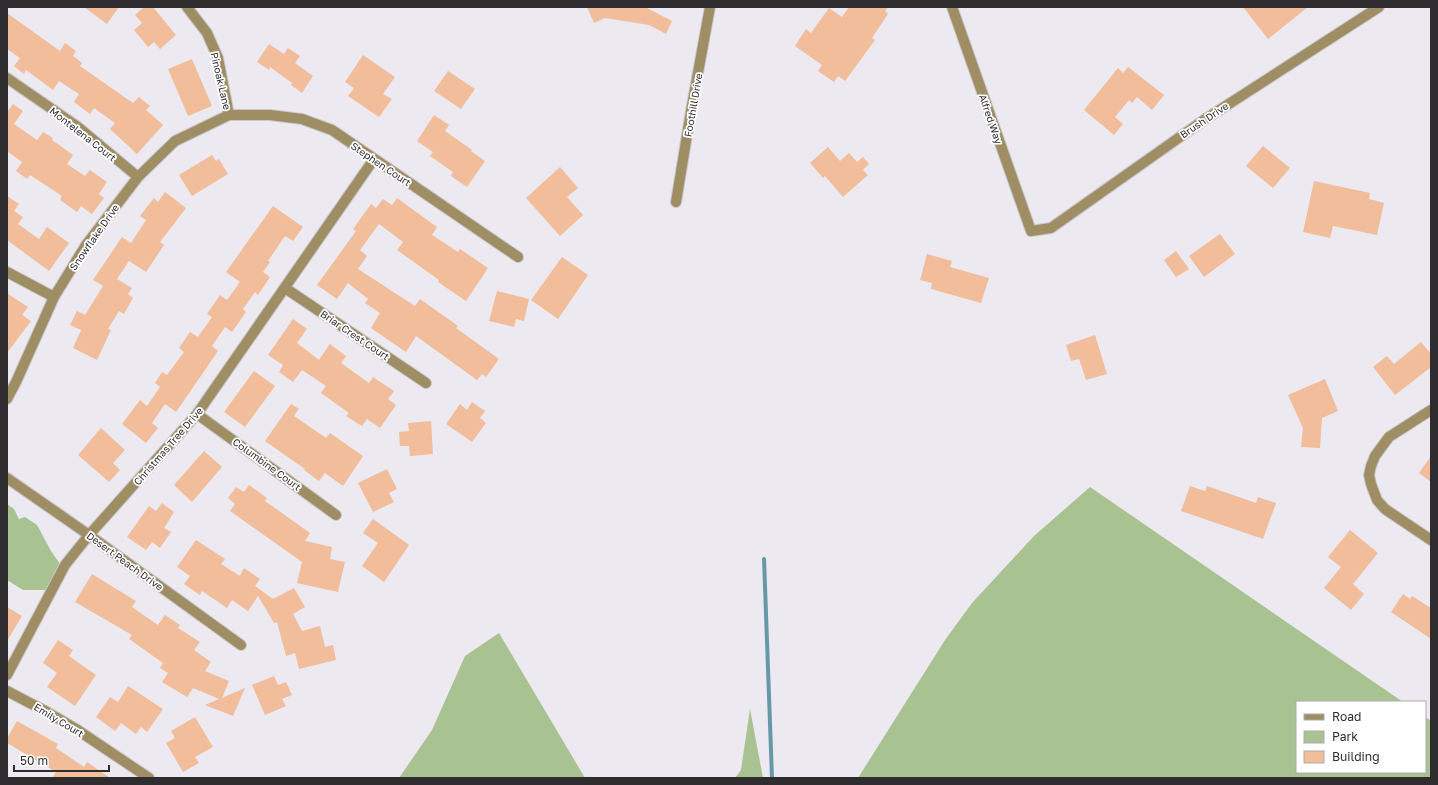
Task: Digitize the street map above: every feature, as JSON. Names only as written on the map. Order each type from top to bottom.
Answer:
[{"type":"street","name":"Pinoak Lane","points":[[186,7],[207,33],[218,58],[229,115]]},
{"type":"street","name":"Foothill Drive","points":[[676,202],[710,7]]},
{"type":"street","name":"Alfred Way","points":[[952,7],[1031,231]]},
{"type":"street","name":"Brush Drive","points":[[1031,231],[1051,228],[1204,120],[1379,7]]},
{"type":"street","name":"Montelena Court","points":[[7,78],[78,127],[138,177]]},
{"type":"street","name":"Stephen Court","points":[[229,115],[270,115],[302,119],[332,130],[518,258]]},
{"type":"street","name":"Snowflake Drive","points":[[7,400],[54,297],[86,245],[138,177],[175,141],[229,115]]},
{"type":"street","name":"Christmas Tree Drive","points":[[7,675],[66,565],[89,535],[197,414],[374,159]]},
{"type":"street","points":[[7,272],[54,297]]},
{"type":"street","name":"Briar Crest Court","points":[[285,288],[426,383]]},
{"type":"street","points":[[1431,410],[1389,437],[1375,456],[1369,475],[1377,500],[1385,509],[1431,540]]},
{"type":"street","name":"Columbine Court","points":[[197,414],[336,515]]},
{"type":"street","name":"Desert Peach Drive","points":[[7,478],[242,645]]},
{"type":"street","name":"Emily Court","points":[[7,691],[70,726],[149,778]]},
{"type":"green space","points":[[1090,487],[1402,701],[1296,701],[1296,773],[1426,773],[1426,718],[1431,721],[1431,778],[858,778],[945,640],[972,603],[1034,536]]},
{"type":"green space","points":[[7,504],[14,509],[19,519],[25,517],[37,525],[60,564],[47,590],[23,590],[7,580]]},
{"type":"green space","points":[[499,633],[585,778],[399,778],[432,730],[465,656]]},
{"type":"green space","points":[[750,709],[763,778],[735,778],[741,770]]},
{"type":"building","points":[[84,7],[119,7],[107,24]]},
{"type":"building","points":[[144,7],[153,7],[176,35],[160,49],[154,42],[148,47],[134,30],[142,23],[135,15]]},
{"type":"building","points":[[587,7],[645,7],[672,21],[666,34],[649,25],[605,18],[594,23]]},
{"type":"building","points":[[849,7],[888,7],[885,11],[888,14],[872,38],[875,40],[845,81],[838,76],[834,82],[818,71],[822,65],[795,46],[806,29],[811,33],[829,8],[842,17]]},
{"type":"building","points":[[1243,7],[1308,7],[1268,39]]},
{"type":"building","points":[[7,13],[60,51],[65,43],[76,51],[73,56],[82,63],[80,66],[133,103],[139,97],[150,106],[146,110],[163,125],[137,154],[110,129],[115,123],[94,108],[90,114],[74,102],[79,94],[59,81],[53,90],[26,70],[24,74],[14,66],[20,58],[7,49]]},
{"type":"building","points":[[269,44],[284,54],[288,48],[300,56],[295,63],[313,76],[302,93],[291,85],[292,83],[270,67],[269,70],[257,62]]},
{"type":"building","points":[[363,55],[395,77],[383,94],[392,99],[379,117],[348,96],[354,88],[345,82]]},
{"type":"building","points":[[192,59],[212,106],[188,116],[168,69]]},
{"type":"building","points":[[1128,67],[1164,95],[1152,110],[1137,97],[1132,103],[1129,100],[1115,117],[1123,124],[1114,135],[1084,110],[1118,68],[1123,73]]},
{"type":"building","points":[[448,71],[475,89],[461,109],[434,91]]},
{"type":"building","points":[[13,104],[23,111],[14,124],[37,140],[43,132],[53,138],[52,140],[73,155],[67,164],[85,176],[90,170],[107,182],[99,194],[104,198],[92,214],[81,206],[77,212],[60,200],[62,196],[30,175],[27,179],[16,171],[22,162],[7,151],[7,112]]},
{"type":"building","points":[[434,115],[449,125],[445,131],[485,161],[467,187],[451,176],[453,172],[430,156],[433,152],[417,141]]},
{"type":"building","points":[[1263,146],[1290,168],[1273,188],[1246,166]]},
{"type":"building","points":[[828,147],[840,161],[849,153],[857,162],[863,157],[869,164],[863,170],[868,175],[843,197],[825,176],[823,178],[810,163]]},
{"type":"building","points":[[212,155],[216,161],[219,159],[228,174],[192,196],[179,175]]},
{"type":"building","points":[[560,167],[578,188],[567,197],[583,215],[560,236],[526,198]]},
{"type":"building","points":[[1314,181],[1370,193],[1369,199],[1384,203],[1377,235],[1333,226],[1330,238],[1303,232]]},
{"type":"building","points":[[165,192],[186,208],[160,242],[164,245],[146,272],[129,261],[117,279],[132,288],[128,294],[133,298],[124,314],[119,311],[108,329],[111,330],[97,360],[73,348],[81,330],[70,325],[77,311],[85,315],[103,286],[93,280],[122,237],[131,243],[146,220],[140,216],[154,198],[158,202]]},
{"type":"building","points":[[7,196],[19,204],[14,211],[23,217],[18,224],[39,239],[47,227],[69,243],[49,271],[7,240]]},
{"type":"building","points":[[397,198],[437,227],[432,235],[458,252],[460,249],[488,268],[466,301],[438,282],[439,280],[397,250],[403,242],[379,224],[360,250],[367,256],[358,269],[415,306],[420,299],[458,326],[456,328],[499,359],[486,377],[482,374],[477,380],[416,336],[406,352],[371,328],[380,313],[365,303],[368,299],[348,283],[337,299],[317,285],[356,231],[353,229],[371,204],[376,208],[383,199],[392,205]]},
{"type":"building","points":[[273,206],[303,227],[293,241],[285,236],[268,261],[270,262],[263,272],[270,277],[258,295],[255,292],[243,309],[246,312],[232,332],[225,327],[212,346],[218,351],[176,412],[165,404],[152,423],[158,428],[146,443],[122,424],[140,400],[147,406],[160,387],[155,383],[162,372],[167,375],[184,352],[179,348],[190,332],[198,337],[212,317],[207,314],[220,295],[227,300],[240,282],[226,272]]},
{"type":"building","points":[[1220,234],[1235,254],[1204,277],[1189,256]]},
{"type":"building","points":[[1176,251],[1189,269],[1176,277],[1164,260]]},
{"type":"building","points":[[927,254],[952,261],[950,267],[989,278],[981,303],[931,289],[932,283],[920,280]]},
{"type":"building","points":[[562,257],[588,275],[558,319],[531,300]]},
{"type":"building","points":[[497,291],[529,299],[524,321],[516,319],[514,327],[489,321]]},
{"type":"building","points":[[7,293],[28,307],[22,315],[31,321],[7,353]]},
{"type":"building","points":[[293,319],[307,329],[297,343],[319,360],[330,344],[346,356],[341,363],[369,383],[373,377],[394,391],[388,399],[396,405],[380,428],[367,419],[362,426],[346,416],[349,413],[321,393],[326,386],[302,370],[293,382],[279,372],[283,365],[268,355]]},
{"type":"building","points":[[1095,335],[1107,374],[1086,380],[1079,359],[1071,361],[1066,345]]},
{"type":"building","points":[[1421,342],[1431,354],[1431,367],[1395,395],[1373,367],[1387,356],[1394,364]]},
{"type":"building","points":[[254,371],[275,386],[245,427],[224,412]]},
{"type":"building","points":[[1325,379],[1338,411],[1322,418],[1320,448],[1301,447],[1303,428],[1288,395]]},
{"type":"building","points":[[472,402],[485,411],[480,418],[486,423],[472,442],[446,424],[460,404],[467,410]]},
{"type":"building","points":[[291,404],[299,409],[294,416],[326,438],[330,433],[363,456],[343,486],[325,473],[319,481],[304,470],[305,469],[265,441]]},
{"type":"building","points":[[431,421],[433,454],[410,456],[409,446],[400,446],[399,432],[409,431],[408,423]]},
{"type":"building","points":[[101,428],[125,450],[113,463],[120,470],[109,482],[78,455]]},
{"type":"building","points":[[204,451],[222,467],[192,502],[174,485]]},
{"type":"building","points":[[1431,456],[1431,482],[1419,473]]},
{"type":"building","points":[[387,469],[397,489],[389,493],[394,502],[373,512],[358,483]]},
{"type":"building","points":[[249,485],[267,498],[265,501],[310,533],[305,541],[332,547],[330,559],[345,562],[338,592],[297,583],[302,562],[230,511],[235,504],[228,498],[236,487],[244,492]]},
{"type":"building","points":[[1190,486],[1205,491],[1207,486],[1256,503],[1258,497],[1276,503],[1263,539],[1181,511]]},
{"type":"building","points":[[162,503],[174,512],[164,528],[171,532],[160,548],[152,542],[146,550],[127,537],[149,506],[156,511]]},
{"type":"building","points":[[373,519],[409,545],[384,582],[362,566],[378,543],[363,533]]},
{"type":"building","points":[[1350,530],[1378,553],[1353,584],[1364,594],[1351,610],[1324,588],[1341,567],[1328,557]]},
{"type":"building","points":[[196,540],[225,559],[221,564],[240,576],[244,568],[260,579],[255,586],[273,599],[294,588],[305,607],[293,614],[302,631],[320,626],[325,647],[333,645],[336,660],[299,669],[295,653],[286,656],[277,622],[274,623],[258,596],[248,611],[232,600],[227,608],[202,591],[200,595],[184,584],[190,576],[177,567]]},
{"type":"building","points":[[92,574],[136,601],[132,607],[158,625],[165,615],[180,625],[178,628],[200,642],[194,650],[211,662],[205,671],[229,681],[222,698],[245,688],[233,716],[205,705],[219,699],[193,688],[187,697],[162,682],[168,673],[160,668],[163,663],[129,639],[132,635],[75,602]]},
{"type":"building","points":[[1403,594],[1410,599],[1412,596],[1431,608],[1431,639],[1391,612]]},
{"type":"building","points":[[7,607],[22,616],[7,641]]},
{"type":"building","points":[[58,640],[73,650],[69,656],[96,675],[75,706],[47,687],[57,673],[43,663]]},
{"type":"building","points":[[274,676],[278,685],[286,682],[292,695],[282,699],[286,706],[265,715],[252,685]]},
{"type":"building","points":[[128,686],[163,709],[147,732],[141,727],[136,734],[121,723],[115,731],[96,717],[110,697],[118,702]]},
{"type":"building","points":[[195,717],[213,747],[195,757],[199,763],[183,772],[166,743],[175,738],[171,731]]},
{"type":"building","points":[[17,721],[58,744],[56,748],[84,767],[87,762],[110,778],[52,778],[56,772],[7,743],[7,738]]},
{"type":"waterway","points":[[764,559],[772,778]]}]
